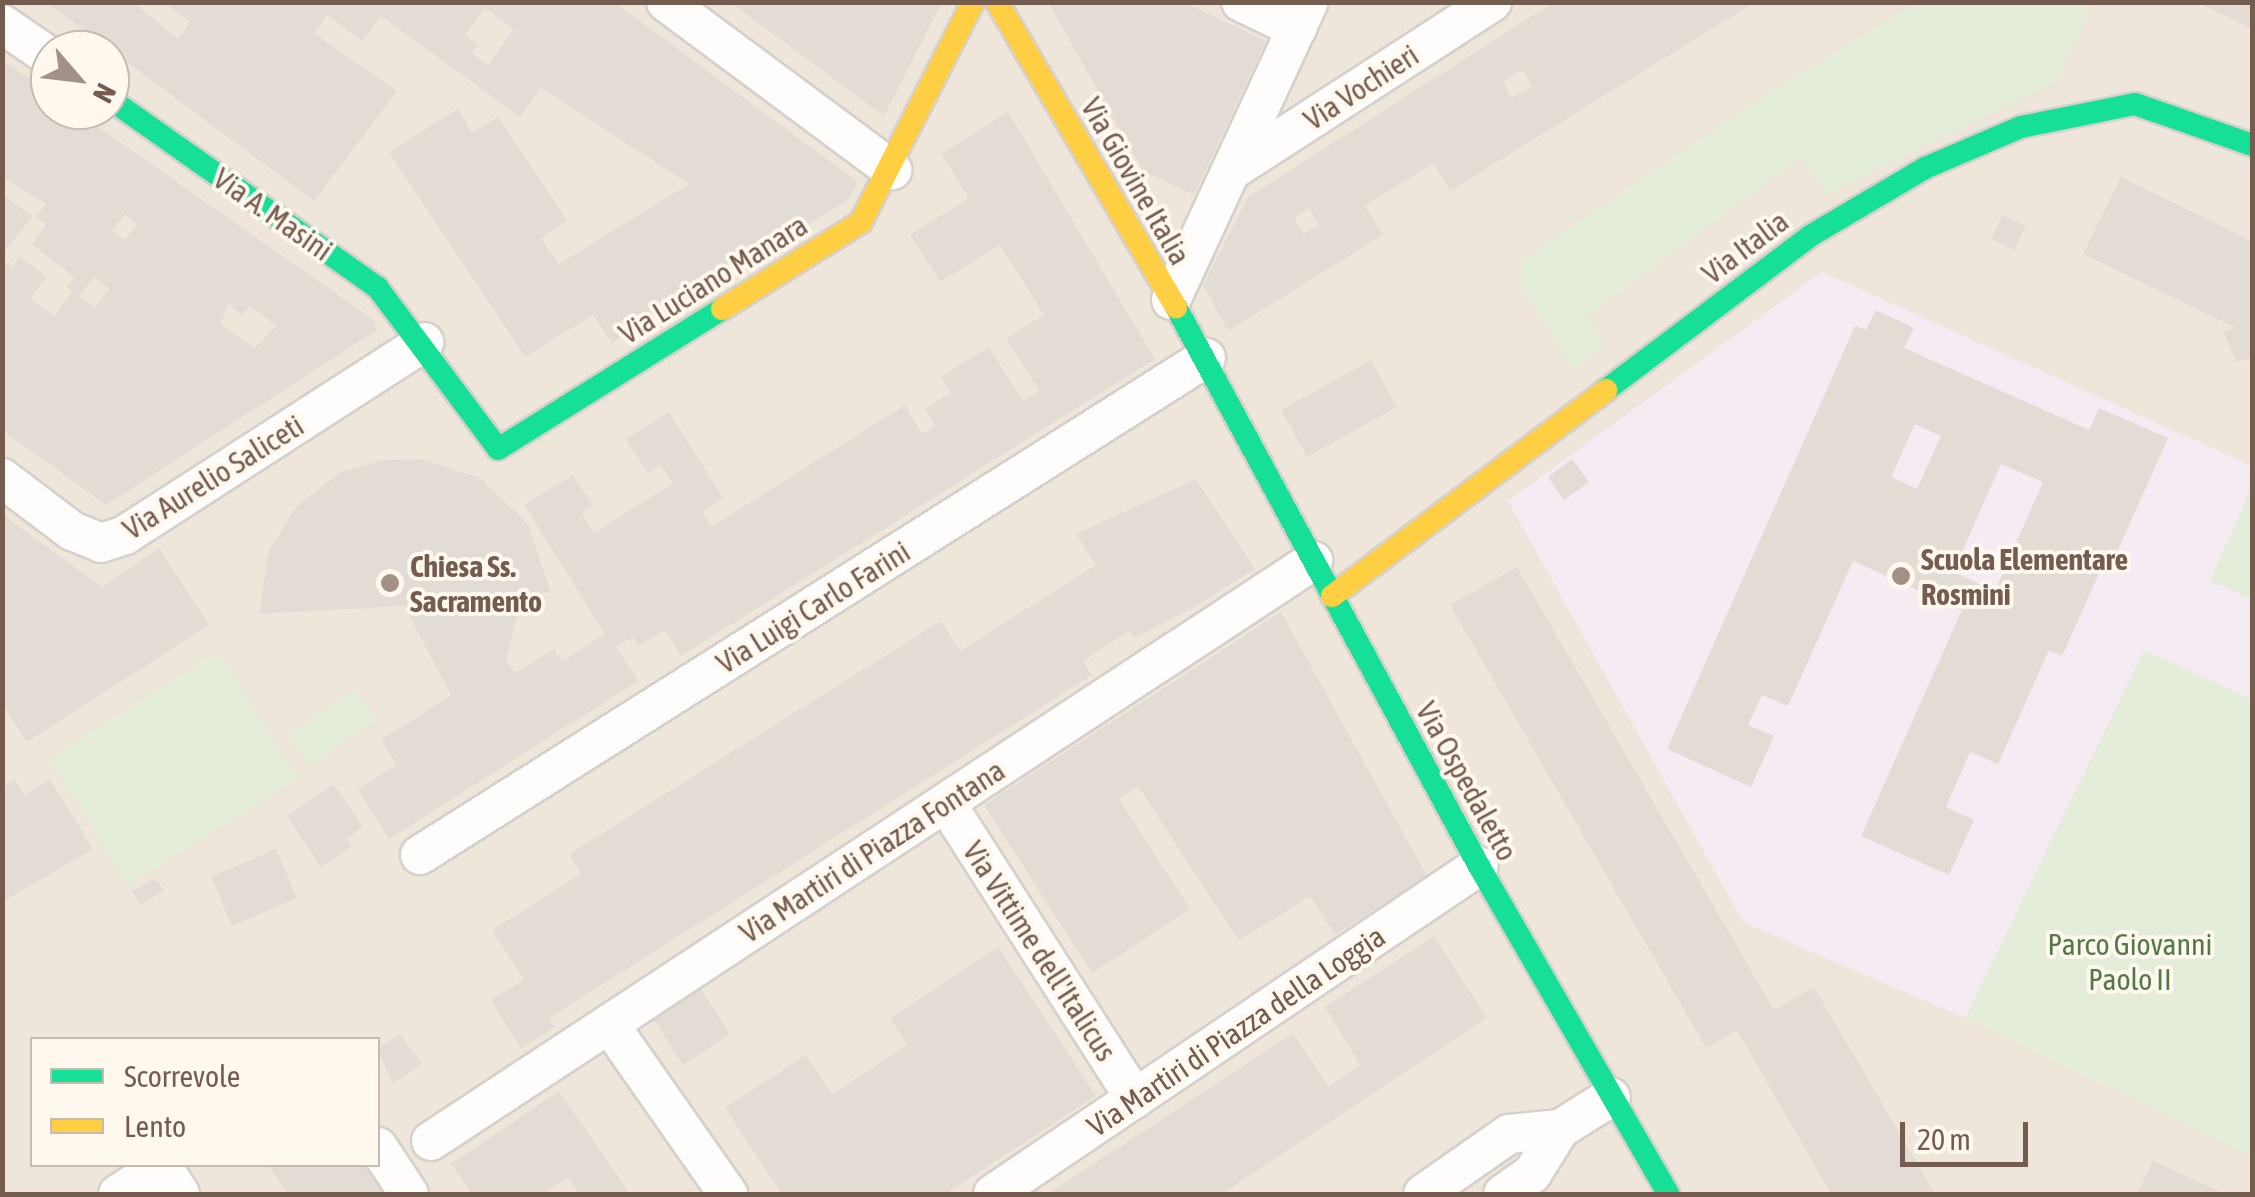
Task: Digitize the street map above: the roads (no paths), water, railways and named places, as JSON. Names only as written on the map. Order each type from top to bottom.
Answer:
[{"type":"street","points":[[666,2],[892,170]]},
{"type":"street","name":"Via Luciano Manara","points":[[424,342],[498,449],[861,222],[892,170],[973,2]]},
{"type":"street","name":"Via Giovine Italia","points":[[997,2],[1214,374]]},
{"type":"street","points":[[1171,300],[1303,16],[1241,2]]},
{"type":"street","name":"Via Vochieri","points":[[1231,171],[1492,2]]},
{"type":"street","points":[[2,24],[30,43]]},
{"type":"street","name":"Via Italia","points":[[1332,596],[1810,236],[1925,168],[2021,126],[2135,104],[2252,145]]},
{"type":"street","name":"Via A. Masini","points":[[130,114],[377,287],[424,342]]},
{"type":"street","name":"Via Aurelio Saliceti","points":[[2,478],[72,531],[101,543],[125,536],[424,342]]},
{"type":"street","name":"Via Ospedaletto","points":[[1214,374],[1479,866],[1668,1194]]},
{"type":"street","name":"Via Luigi Carlo Farini","points":[[420,856],[1214,374]]},
{"type":"street","name":"Via Martiri di Piazza Fontana","points":[[432,1141],[1313,560]]},
{"type":"street","name":"Via Vittime dell'Italicus","points":[[946,802],[1135,1099]]},
{"type":"street","name":"Via Martiri di Piazza della Loggia","points":[[993,1194],[1479,866]]},
{"type":"street","points":[[609,1024],[728,1194]]},
{"type":"street","points":[[1503,1194],[1532,1174],[1560,1129],[1611,1097]]},
{"type":"street","points":[[1423,1194],[1508,1134],[1560,1129]]},
{"type":"street","points":[[380,1151],[409,1194]]},
{"type":"street","points":[[118,1194],[160,1167]]},
{"type":"street","points":[[164,1167],[180,1194]]},
{"type":"place","name":"Scuola Elementare Rosmini","points":[[1901,576]]},
{"type":"place","name":"Chiesa Ss. Sacramento","points":[[390,583]]},
{"type":"park label","name":"Parco Giovanni Paolo II","points":[[2130,961]]}]
